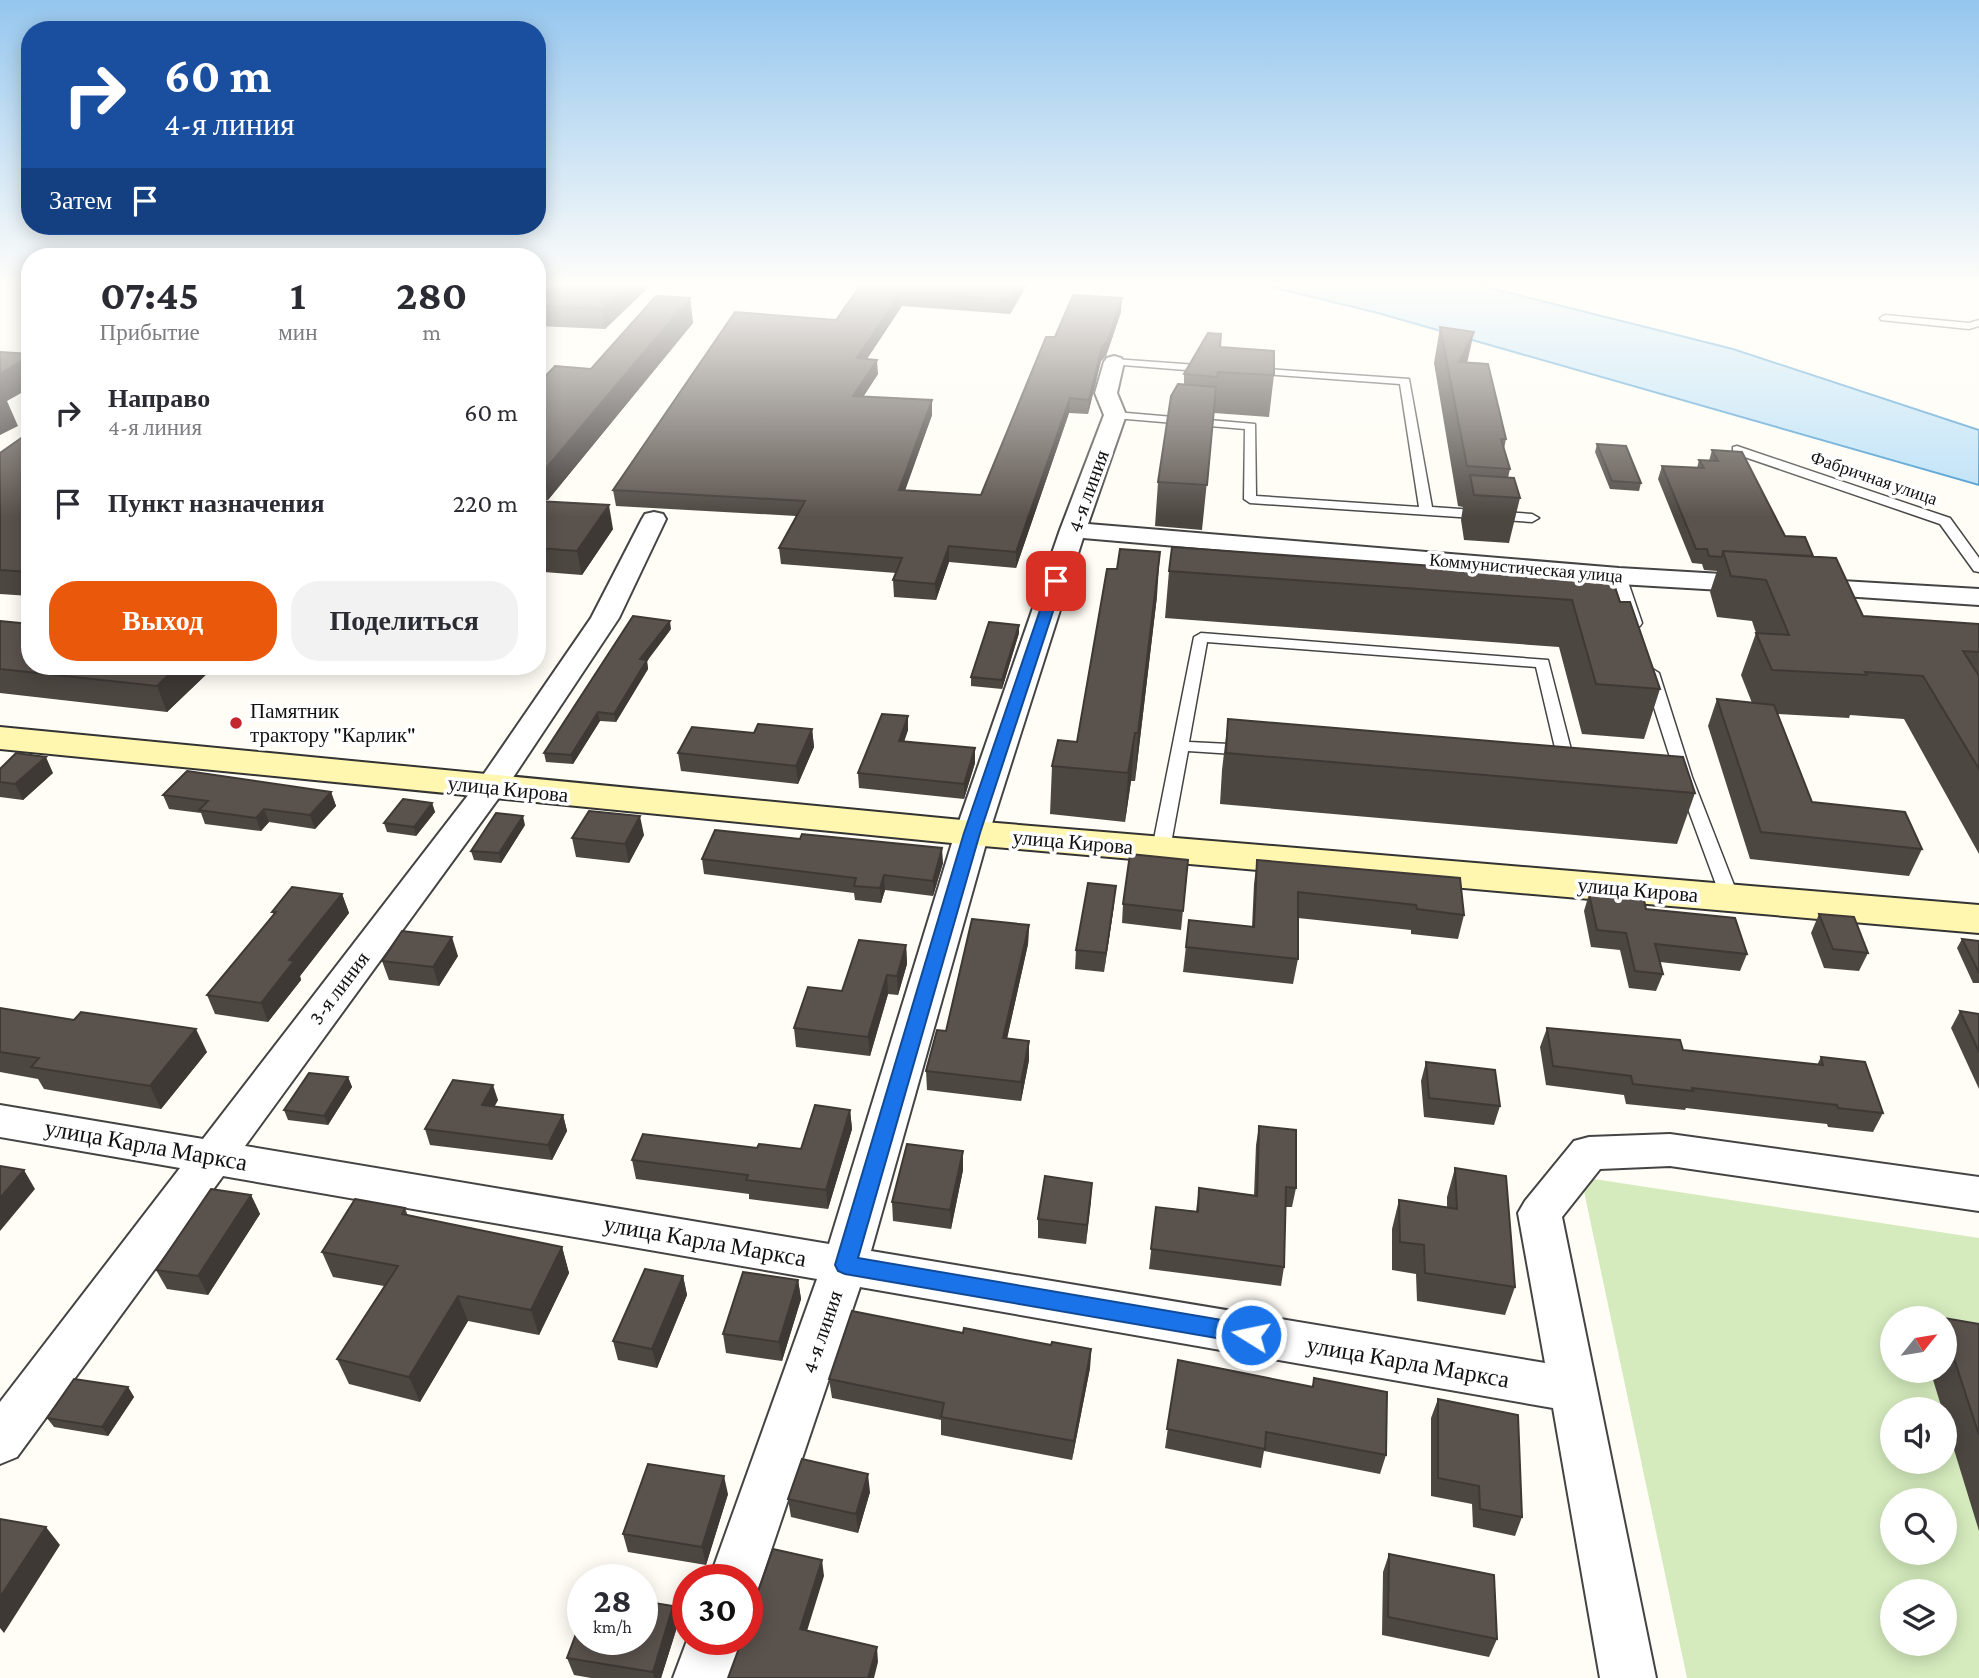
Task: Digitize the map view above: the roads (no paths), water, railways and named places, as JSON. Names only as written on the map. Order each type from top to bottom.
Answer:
[{"type":"street","points":[[1114,362],[1106,393],[1115,415]]},
{"type":"street","name":"4-я линия","points":[[741,1564],[845,1265],[972,833],[1073,530],[1115,415]]},
{"type":"street","name":"3-я линия","points":[[0,1441],[489,788],[605,618],[654,519]]},
{"type":"street","name":"Коммунистическая улица","points":[[1073,530],[1619,576],[1979,597]]},
{"type":"street","name":"улица Кирова","points":[[19,747],[972,833],[1979,919]]},
{"type":"street","name":"улица Карла Маркса","points":[[0,1121],[1575,1390]]},
{"type":"street","points":[[1628,1678],[1540,1213],[1589,1153],[1670,1150],[1979,1194]]},
{"type":"street","points":[[701,1678],[709,1655]]},
{"type":"lane","points":[[1114,362],[1225,370]]},
{"type":"lane","points":[[1239,370],[1405,382],[1426,511]]},
{"type":"lane","points":[[1115,415],[1251,426],[1250,499],[1532,518]]},
{"type":"lane","name":"Фабричная улица","points":[[1737,450],[1945,521],[1979,568]]},
{"type":"lane","points":[[1619,576],[1640,639]]},
{"type":"lane","points":[[1161,849],[1201,637],[1543,663],[1567,769]]},
{"type":"lane","points":[[1648,664],[1678,776],[1730,898]]},
{"type":"lane","points":[[1181,746],[1263,751]]},
{"type":"water","points":[[1543,360],[1767,360],[1979,430],[1979,485]]},
{"type":"place","name":"Памятник трактору \"Карлик\"","points":[[236,723]]}]
